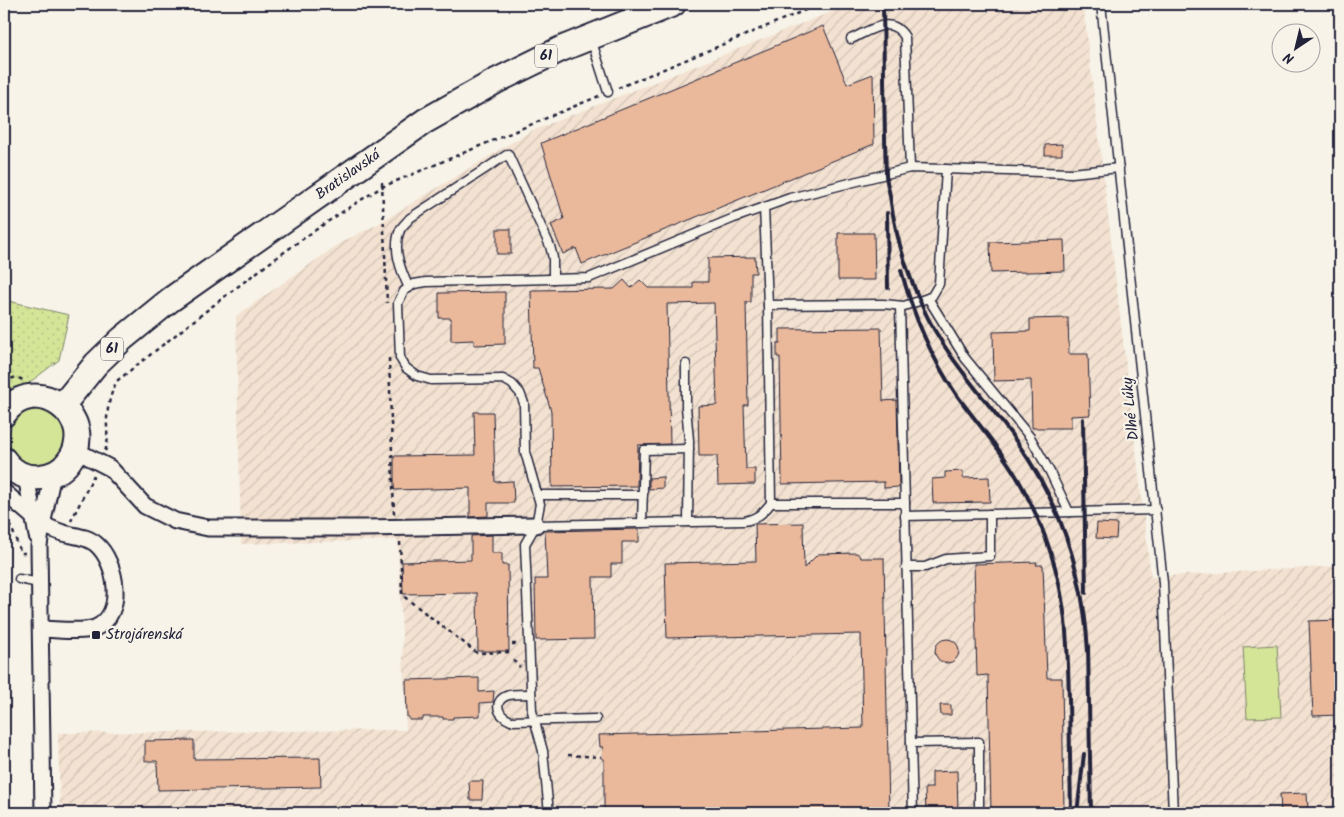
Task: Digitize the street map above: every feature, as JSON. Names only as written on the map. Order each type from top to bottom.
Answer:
[{"type":"main road","name":"Bratislavská","points":[[62,406],[96,364],[122,339],[170,300],[425,121],[524,66],[590,36],[673,4]]},
{"type":"main road","points":[[4,414],[14,404],[32,397],[51,399],[70,414],[77,433],[75,450],[66,465],[53,474],[38,478],[26,476],[13,470],[4,460]]},
{"type":"street","points":[[75,450],[110,468],[145,506],[175,521],[208,528],[536,525]]},
{"type":"street","points":[[36,524],[53,474]]},
{"type":"street","points":[[26,476],[39,546],[43,813]]},
{"type":"street","points":[[4,492],[36,524],[64,533],[83,536],[96,543],[107,558],[113,572],[114,600],[109,614],[102,622],[94,628],[83,630],[41,629]]},
{"type":"lane","name":"Dlhé Lúky","points":[[1102,4],[1163,582],[1173,813]]},
{"type":"lane","points":[[851,38],[890,24],[900,29],[905,37],[910,168]]},
{"type":"lane","points":[[590,36],[608,92]]},
{"type":"lane","points":[[409,288],[401,270],[398,248],[400,230],[410,218],[508,154],[550,246],[553,258],[553,279]]},
{"type":"lane","points":[[549,813],[544,751],[532,712],[525,544],[539,517],[540,504],[526,452],[524,403],[520,393],[512,384],[503,379],[431,380],[417,376],[406,368],[400,358],[398,303],[404,291],[414,284],[426,282],[589,278],[790,198],[910,168],[1072,173],[1119,168]]},
{"type":"lane","points":[[768,305],[883,304],[904,306],[932,296],[939,284],[946,169]]},
{"type":"lane","points":[[536,525],[753,519],[763,514],[771,503],[768,305],[764,207]]},
{"type":"lane","points":[[928,298],[966,358],[1030,438],[1050,472],[1069,512]]},
{"type":"lane","points":[[900,306],[913,813]]},
{"type":"lane","points":[[686,364],[689,449],[688,522]]},
{"type":"lane","points":[[642,523],[644,450],[689,449]]},
{"type":"lane","points":[[538,495],[643,495]]},
{"type":"lane","points":[[771,503],[905,503]]},
{"type":"lane","points":[[905,516],[1156,510]]},
{"type":"lane","points":[[906,567],[925,567],[946,559],[990,556],[990,514]]},
{"type":"lane","points":[[19,579],[39,583]]},
{"type":"lane","points":[[531,694],[509,695],[502,699],[498,705],[499,713],[511,721],[596,719]]},
{"type":"lane","points":[[911,743],[979,742],[979,813]]},
{"type":"path","points":[[107,448],[109,439],[106,426],[111,393],[118,380],[241,284],[352,205],[382,187],[820,4]]},
{"type":"path","points":[[382,182],[387,304]]},
{"type":"path","points":[[388,352],[394,518],[400,518]]},
{"type":"path","points":[[4,383],[8,380]]},
{"type":"path","points":[[67,527],[95,472]]},
{"type":"path","points":[[4,518],[12,529],[20,553]]},
{"type":"path","points":[[400,535],[402,595],[477,653],[512,652]]},
{"type":"path","points":[[512,644],[521,644]]},
{"type":"path","points":[[513,660],[522,670]]},
{"type":"path","points":[[568,755],[601,757]]},
{"type":"shaded area","points":[[851,4],[1083,4],[1151,577],[1340,566],[1340,813],[60,813],[58,733],[406,730],[398,540],[241,544],[236,316],[342,242],[376,225],[529,132]]},
{"type":"green space","points":[[4,300],[69,315],[59,360],[4,402]]},
{"type":"green space","points":[[37,410],[48,412],[57,418],[63,427],[65,438],[63,449],[57,458],[48,464],[37,466],[26,464],[17,458],[11,449],[9,438],[11,427],[17,418],[26,412]]},
{"type":"green space","points":[[1277,645],[1281,717],[1247,718],[1243,647]]},
{"type":"building","points":[[823,26],[847,84],[873,74],[874,144],[582,264],[576,248],[563,254],[551,225],[564,219],[541,143]]},
{"type":"building","points":[[1062,144],[1062,155],[1045,155],[1045,145]]},
{"type":"building","points":[[497,229],[511,229],[511,254],[497,254]]},
{"type":"building","points":[[838,233],[874,233],[875,280],[838,280]]},
{"type":"building","points":[[1064,240],[1065,271],[991,273],[990,242]]},
{"type":"building","points":[[755,257],[756,273],[751,273],[751,302],[746,302],[748,405],[744,405],[746,469],[755,469],[755,484],[718,485],[717,456],[699,456],[698,406],[717,405],[714,303],[667,304],[670,444],[638,445],[637,486],[552,487],[551,411],[538,368],[533,368],[531,290],[614,289],[624,280],[631,288],[640,280],[648,288],[693,288],[693,282],[708,282],[708,258]]},
{"type":"building","points":[[505,292],[505,344],[474,345],[474,340],[451,341],[451,318],[439,318],[439,293]]},
{"type":"building","points":[[1068,318],[1069,354],[1088,354],[1090,415],[1071,416],[1071,428],[1032,428],[1031,380],[994,381],[993,332],[1030,331],[1030,319]]},
{"type":"building","points":[[881,328],[883,401],[897,400],[899,487],[884,488],[884,482],[782,484],[780,357],[777,357],[780,329]]},
{"type":"building","points":[[474,412],[493,412],[495,482],[513,481],[514,503],[488,503],[488,516],[470,517],[470,488],[394,490],[394,456],[475,455]]},
{"type":"building","points":[[963,471],[963,478],[989,477],[990,502],[933,503],[932,479],[945,478],[945,472]]},
{"type":"building","points":[[663,477],[663,488],[649,489],[649,478]]},
{"type":"building","points":[[803,523],[804,568],[818,554],[857,553],[861,558],[884,558],[889,813],[604,813],[604,759],[602,759],[603,747],[600,747],[599,735],[863,728],[861,634],[667,638],[665,563],[756,561],[755,524]]},
{"type":"building","points":[[1097,523],[1117,524],[1116,539],[1096,538]]},
{"type":"building","points":[[639,529],[639,542],[622,542],[622,564],[611,564],[611,577],[593,577],[594,639],[536,640],[535,579],[547,579],[545,531]]},
{"type":"building","points":[[492,535],[492,553],[502,553],[502,565],[508,565],[509,651],[478,651],[477,593],[403,594],[402,562],[471,560],[471,536]]},
{"type":"building","points":[[1037,562],[1036,565],[1043,565],[1047,678],[1062,678],[1064,813],[991,813],[988,675],[977,676],[974,564]]},
{"type":"building","points":[[1340,620],[1340,715],[1313,716],[1309,621]]},
{"type":"building","points":[[947,639],[955,643],[959,651],[955,659],[947,663],[939,659],[935,651],[939,643]]},
{"type":"building","points":[[479,678],[479,692],[494,691],[493,702],[480,703],[480,716],[453,717],[453,719],[423,717],[423,720],[409,720],[409,717],[407,717],[406,680]]},
{"type":"building","points":[[940,705],[951,705],[951,715],[941,715]]},
{"type":"building","points":[[194,740],[194,759],[320,758],[321,787],[158,790],[157,761],[145,761],[145,741]]},
{"type":"building","points":[[957,771],[958,813],[926,813],[925,788],[932,788],[932,772]]},
{"type":"building","points":[[469,781],[483,781],[482,800],[470,800]]},
{"type":"building","points":[[1307,793],[1308,813],[1281,813],[1280,794]]},
{"type":"railway","points":[[883,4],[886,177],[902,254],[923,308],[943,344],[1004,424],[1046,489],[1058,515],[1075,568],[1086,624],[1088,652]]},
{"type":"railway","points":[[887,213],[888,288]]},
{"type":"railway","points":[[901,270],[911,303],[930,350],[956,394],[1017,477],[1037,518],[1053,561],[1063,605],[1067,640],[1071,813]]},
{"type":"railway","points":[[1083,419],[1086,593]]},
{"type":"railway","points":[[1088,646],[1091,813]]},
{"type":"railway","points":[[1077,813],[1084,754]]},
{"type":"place","name":"Strojárenská","points":[[96,635]]}]
